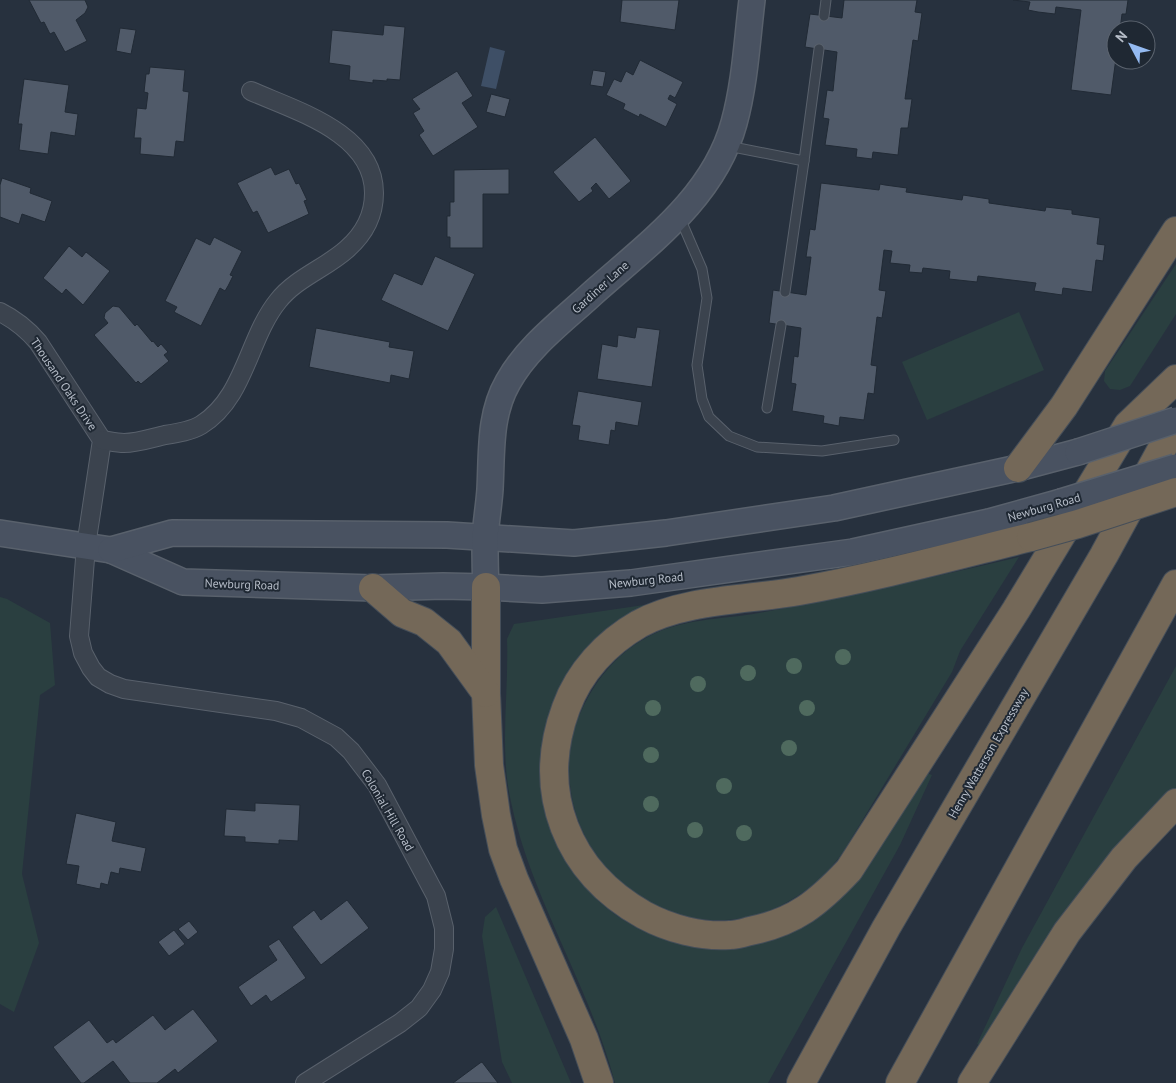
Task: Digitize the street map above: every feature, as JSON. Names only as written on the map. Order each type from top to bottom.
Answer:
[{"type":"highway","points":[[1018,468],[1064,406],[1176,231]]},
{"type":"highway","points":[[1176,379],[1128,425],[1016,610],[849,870],[828,893],[798,915],[764,928],[731,936],[704,934],[679,930],[652,919],[628,906],[602,886],[583,864],[569,840],[554,784],[553,755],[560,724],[569,699],[582,677],[598,656],[615,640],[639,624],[662,614],[683,608],[800,591],[928,563],[1031,537],[1078,524],[1176,492]]},
{"type":"highway","name":"Henry Watterson Expressway","points":[[801,1083],[886,928],[1104,555],[1176,422]]},
{"type":"highway","points":[[900,1083],[1176,584]]},
{"type":"highway","points":[[486,587],[486,693],[489,765],[503,849],[514,879],[584,1039],[599,1083]]},
{"type":"highway","points":[[373,588],[402,613],[424,622],[449,642],[486,693]]},
{"type":"highway","points":[[972,1083],[1067,932],[1124,858],[1176,803]]},
{"type":"main road","name":"Gardiner Lane","points":[[486,587],[485,538],[490,489],[490,441],[497,410],[508,382],[525,358],[547,335],[679,215],[698,194],[719,161],[734,125],[740,98],[752,0]]},
{"type":"main road","name":"Newburg Road","points":[[112,550],[172,533],[447,536],[574,543],[666,533],[834,508],[1018,468],[1176,422]]},
{"type":"main road","name":"Newburg Road","points":[[0,533],[112,550],[183,582],[373,588],[442,586],[542,590],[631,583],[833,555],[989,522],[1176,467]]},
{"type":"street","name":"Thousand Oaks Drive","points":[[102,440],[125,443],[190,430],[201,425],[217,412],[230,396],[277,301],[293,285],[346,250],[359,238],[368,222],[374,204],[374,186],[369,167],[359,150],[345,136],[313,119],[251,91]]},
{"type":"street","name":"Thousand Oaks Drive","points":[[0,312],[20,324],[38,342],[102,440],[86,546]]},
{"type":"street","name":"Colonial Hill Road","points":[[86,546],[80,636],[83,653],[98,676],[110,684],[124,689],[276,711],[301,718],[336,737],[351,751],[377,784],[436,896],[444,928],[444,949],[440,972],[432,990],[418,1008],[400,1023],[305,1083]]},
{"type":"lane","points":[[824,16],[826,0]]},
{"type":"lane","points":[[785,292],[819,50]]},
{"type":"lane","points":[[725,145],[804,161]]},
{"type":"lane","points":[[679,215],[702,269],[707,298],[697,365],[702,399],[709,417],[729,436],[757,448],[822,450],[894,440]]},
{"type":"lane","points":[[767,408],[781,325]]},
{"type":"green space","points":[[1176,264],[1176,314],[1130,386],[1120,390],[1110,389],[1104,381],[1105,371]]},
{"type":"green space","points":[[1019,312],[1044,370],[927,420],[902,362]]},
{"type":"green space","points":[[1019,557],[960,651],[952,672],[845,849],[833,865],[804,892],[787,902],[751,916],[731,920],[711,920],[685,916],[661,908],[639,896],[618,880],[601,861],[587,840],[577,817],[570,782],[569,762],[571,743],[580,714],[599,680],[615,661],[635,645],[659,631],[687,623],[792,607]]},
{"type":"green space","points":[[0,597],[50,623],[55,685],[40,695],[22,874],[39,943],[14,1012],[0,1004]]},
{"type":"green space","points":[[644,605],[645,607],[552,707],[543,744],[542,781],[548,817],[561,851],[581,881],[606,907],[637,928],[679,942],[765,941],[926,773],[932,775],[900,845],[768,1083],[615,1083],[591,1012],[547,909],[520,839],[507,782],[505,741],[507,639],[514,624]]},
{"type":"green space","points":[[1176,666],[1176,788],[1154,809],[980,1045],[977,1044],[1022,948]]},
{"type":"green space","points":[[496,907],[571,1083],[512,1083],[502,1062],[482,936],[485,917]]},
{"type":"water","points":[[490,47],[505,51],[496,89],[481,86]]},
{"type":"building","points":[[29,0],[85,0],[88,7],[85,13],[76,20],[87,41],[65,52],[54,32],[50,34],[44,22],[41,23]]},
{"type":"building","points":[[622,0],[679,0],[675,30],[620,22]]},
{"type":"building","points":[[844,0],[917,0],[915,12],[922,13],[918,41],[913,40],[905,99],[912,99],[908,128],[901,128],[898,155],[873,152],[872,159],[856,157],[857,149],[825,145],[829,119],[823,118],[827,90],[833,91],[837,52],[805,47],[810,14],[842,18]]},
{"type":"building","points":[[1013,0],[1128,0],[1126,14],[1122,14],[1121,20],[1106,20],[1106,70],[1114,70],[1111,95],[1071,90],[1081,10],[1056,7],[1055,14],[1038,12],[1028,10],[1030,2]]},
{"type":"building","points":[[384,25],[405,27],[400,80],[373,80],[373,83],[349,80],[350,66],[329,63],[332,30],[383,35]]},
{"type":"building","points":[[120,28],[136,30],[131,54],[116,51]]},
{"type":"building","points":[[640,60],[683,82],[675,98],[670,95],[668,99],[677,104],[666,127],[640,114],[639,117],[623,109],[625,104],[606,95],[614,79],[621,82],[626,71],[633,75]]},
{"type":"building","points":[[150,67],[185,70],[183,91],[189,92],[184,142],[176,141],[174,157],[140,154],[141,138],[134,138],[137,108],[146,109],[148,93],[144,92],[146,74],[149,74]]},
{"type":"building","points":[[593,70],[606,72],[603,87],[590,85]]},
{"type":"building","points":[[457,71],[473,96],[462,103],[478,127],[433,156],[419,135],[424,131],[413,113],[420,109],[412,99]]},
{"type":"building","points":[[24,79],[69,85],[65,112],[78,114],[75,136],[51,132],[48,154],[19,150],[22,124],[18,124]]},
{"type":"building","points":[[491,94],[510,99],[505,117],[486,112]]},
{"type":"building","points":[[595,137],[631,181],[609,199],[596,183],[591,188],[593,191],[579,202],[553,172]]},
{"type":"building","points":[[271,167],[275,175],[289,169],[296,184],[299,183],[307,200],[304,201],[309,214],[268,233],[257,211],[253,213],[237,183]]},
{"type":"building","points":[[509,169],[509,194],[483,194],[483,248],[450,248],[450,237],[447,237],[447,216],[450,216],[450,202],[454,202],[454,170]]},
{"type":"building","points":[[2,178],[31,188],[30,193],[52,201],[45,222],[22,214],[19,224],[0,217],[0,185]]},
{"type":"building","points":[[821,183],[879,190],[880,184],[907,188],[906,192],[962,200],[963,195],[989,199],[989,203],[1045,211],[1046,207],[1072,210],[1072,214],[1100,218],[1097,244],[1105,245],[1103,261],[1096,260],[1092,292],[1063,288],[1062,295],[1034,291],[1036,283],[978,276],[977,282],[949,279],[950,271],[923,268],[922,273],[909,272],[910,265],[890,263],[892,251],[884,250],[879,290],[886,291],[882,318],[877,317],[871,365],[877,366],[874,394],[868,393],[864,420],[840,417],[839,426],[823,423],[824,416],[792,411],[796,384],[791,383],[794,356],[798,357],[801,328],[769,323],[773,290],[806,295],[811,257],[806,257],[810,229],[815,230]]},
{"type":"building","points":[[214,237],[242,251],[230,275],[233,276],[228,286],[225,291],[220,288],[201,326],[174,312],[177,307],[165,301],[196,238],[210,245]]},
{"type":"building","points":[[69,246],[82,257],[86,252],[110,271],[83,305],[66,289],[62,294],[43,278]]},
{"type":"building","points":[[435,256],[475,274],[448,331],[381,300],[394,273],[422,285]]},
{"type":"building","points":[[113,306],[119,307],[152,342],[158,347],[161,344],[168,352],[164,355],[169,361],[141,384],[138,381],[136,383],[94,335],[108,323],[104,318],[105,313]]},
{"type":"building","points":[[637,327],[660,330],[652,387],[597,379],[602,344],[617,347],[618,335],[635,338]]},
{"type":"building","points":[[316,328],[390,342],[389,347],[414,351],[409,379],[391,375],[390,383],[309,367]]},
{"type":"building","points":[[578,391],[642,402],[638,426],[616,422],[615,431],[611,430],[609,445],[578,440],[580,426],[572,425]]},
{"type":"building","points":[[255,803],[300,805],[298,841],[279,840],[279,844],[245,842],[245,837],[224,836],[226,809],[255,811]]},
{"type":"building","points":[[76,813],[116,822],[112,841],[146,848],[141,872],[120,868],[119,874],[111,872],[108,885],[101,883],[100,889],[76,884],[79,866],[66,864]]},
{"type":"building","points":[[347,900],[369,928],[321,965],[292,927],[314,910],[321,920]]},
{"type":"building","points":[[189,921],[198,932],[188,940],[178,929]]},
{"type":"building","points":[[174,930],[185,944],[169,956],[158,942]]},
{"type":"building","points":[[279,939],[306,978],[271,1002],[266,995],[251,1006],[238,987],[277,960],[268,946]]},
{"type":"building","points":[[193,1009],[218,1041],[178,1073],[175,1069],[157,1083],[130,1083],[113,1061],[84,1083],[81,1083],[53,1047],[89,1020],[107,1043],[113,1039],[116,1043],[153,1015],[165,1030]]},
{"type":"building","points":[[482,1062],[498,1083],[453,1083],[480,1063]]}]
